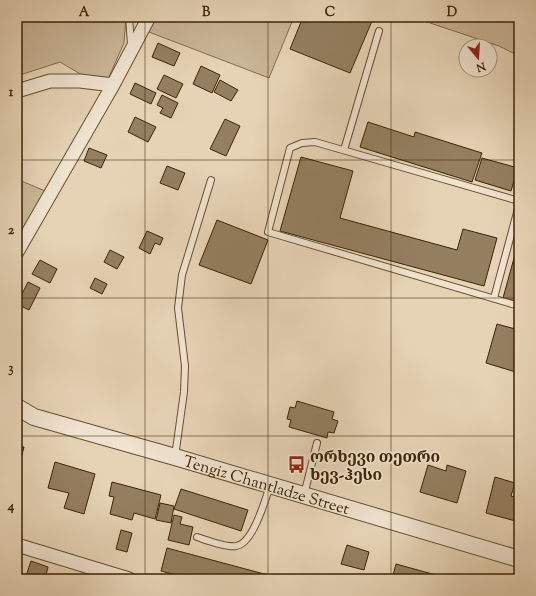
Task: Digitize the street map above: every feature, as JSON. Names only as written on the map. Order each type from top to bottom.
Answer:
[{"type":"street","points":[[17,252],[113,85],[149,17]]},
{"type":"street","points":[[17,91],[50,80],[80,81],[113,85]]},
{"type":"street","name":"Tengiz Chantladze Street","points":[[17,406],[34,417],[175,457],[519,559]]},
{"type":"street","points":[[17,545],[129,579]]},
{"type":"lane","points":[[129,17],[132,50]]},
{"type":"lane","points":[[344,150],[379,31]]},
{"type":"lane","points":[[519,200],[315,142],[302,143],[290,148],[268,232],[519,306]]},
{"type":"lane","points":[[175,457],[184,392],[184,366],[178,308],[182,275],[211,180]]},
{"type":"lane","points":[[494,298],[519,205]]},
{"type":"lane","points":[[304,496],[317,443]]},
{"type":"lane","points":[[197,538],[236,547],[243,544],[249,536],[259,516],[270,486]]},
{"type":"shaded area","points":[[17,17],[126,17],[124,43],[104,88],[60,62],[17,76]]},
{"type":"shaded area","points":[[155,17],[294,17],[269,78],[149,32]]},
{"type":"shaded area","points":[[412,17],[519,17],[519,56],[498,46],[498,38],[475,38]]},
{"type":"shaded area","points":[[17,179],[45,191],[17,240]]},
{"type":"building","points":[[303,17],[363,17],[372,21],[350,73],[290,49]]},
{"type":"building","points":[[158,43],[180,53],[174,66],[152,57]]},
{"type":"building","points":[[201,66],[220,75],[212,93],[193,84]]},
{"type":"building","points":[[164,75],[183,84],[176,98],[157,89]]},
{"type":"building","points":[[220,80],[238,90],[231,101],[214,92]]},
{"type":"building","points":[[135,83],[156,93],[151,104],[130,94]]},
{"type":"building","points":[[162,95],[178,103],[171,118],[160,113],[163,108],[157,105]]},
{"type":"building","points":[[135,117],[156,127],[148,142],[128,132]]},
{"type":"building","points":[[225,119],[240,126],[226,156],[210,149]]},
{"type":"building","points":[[368,122],[414,137],[415,132],[482,153],[472,182],[360,147]]},
{"type":"building","points":[[89,148],[107,155],[101,168],[84,161]]},
{"type":"building","points":[[301,157],[353,171],[340,218],[457,250],[463,229],[497,238],[484,286],[280,231]]},
{"type":"building","points":[[482,158],[518,168],[511,191],[475,180]]},
{"type":"building","points":[[167,166],[185,173],[178,190],[160,183]]},
{"type":"building","points":[[217,220],[268,240],[251,284],[199,265]]},
{"type":"building","points":[[147,231],[163,238],[160,245],[155,243],[150,254],[139,248]]},
{"type":"building","points":[[519,240],[519,302],[503,298]]},
{"type":"building","points":[[110,250],[124,257],[117,269],[104,262]]},
{"type":"building","points":[[40,260],[57,269],[50,283],[32,274]]},
{"type":"building","points":[[95,278],[107,284],[102,294],[90,288]]},
{"type":"building","points":[[28,282],[40,288],[29,310],[17,304]]},
{"type":"building","points":[[497,324],[519,330],[519,373],[486,363]]},
{"type":"building","points":[[297,401],[334,412],[332,419],[338,421],[334,433],[328,432],[327,438],[289,427],[291,420],[287,419],[290,407],[295,408]]},
{"type":"building","points":[[17,446],[24,447],[18,470],[17,470]]},
{"type":"building","points":[[55,462],[95,474],[84,514],[64,508],[69,493],[48,488]]},
{"type":"building","points":[[428,465],[446,471],[447,465],[466,471],[457,503],[420,492]]},
{"type":"building","points":[[495,477],[515,483],[511,496],[515,497],[519,482],[519,522],[486,513]]},
{"type":"building","points":[[112,482],[161,495],[155,519],[134,513],[132,520],[110,514],[114,497],[109,496]]},
{"type":"building","points":[[181,489],[248,510],[241,531],[174,509]]},
{"type":"building","points":[[160,503],[174,506],[171,523],[156,520]]},
{"type":"building","points":[[174,515],[182,517],[180,524],[193,527],[189,545],[168,540]]},
{"type":"building","points":[[121,530],[132,533],[127,552],[116,549]]},
{"type":"building","points":[[347,545],[369,552],[364,570],[341,564]]},
{"type":"building","points":[[167,548],[283,579],[191,579],[161,571]]},
{"type":"building","points":[[31,561],[48,567],[46,575],[50,577],[50,579],[25,579]]},
{"type":"building","points":[[396,564],[436,575],[435,579],[392,579]]},
{"type":"place","name":"ორხევი თეთრი ხევ-ჰესი","points":[[297,465]]}]
